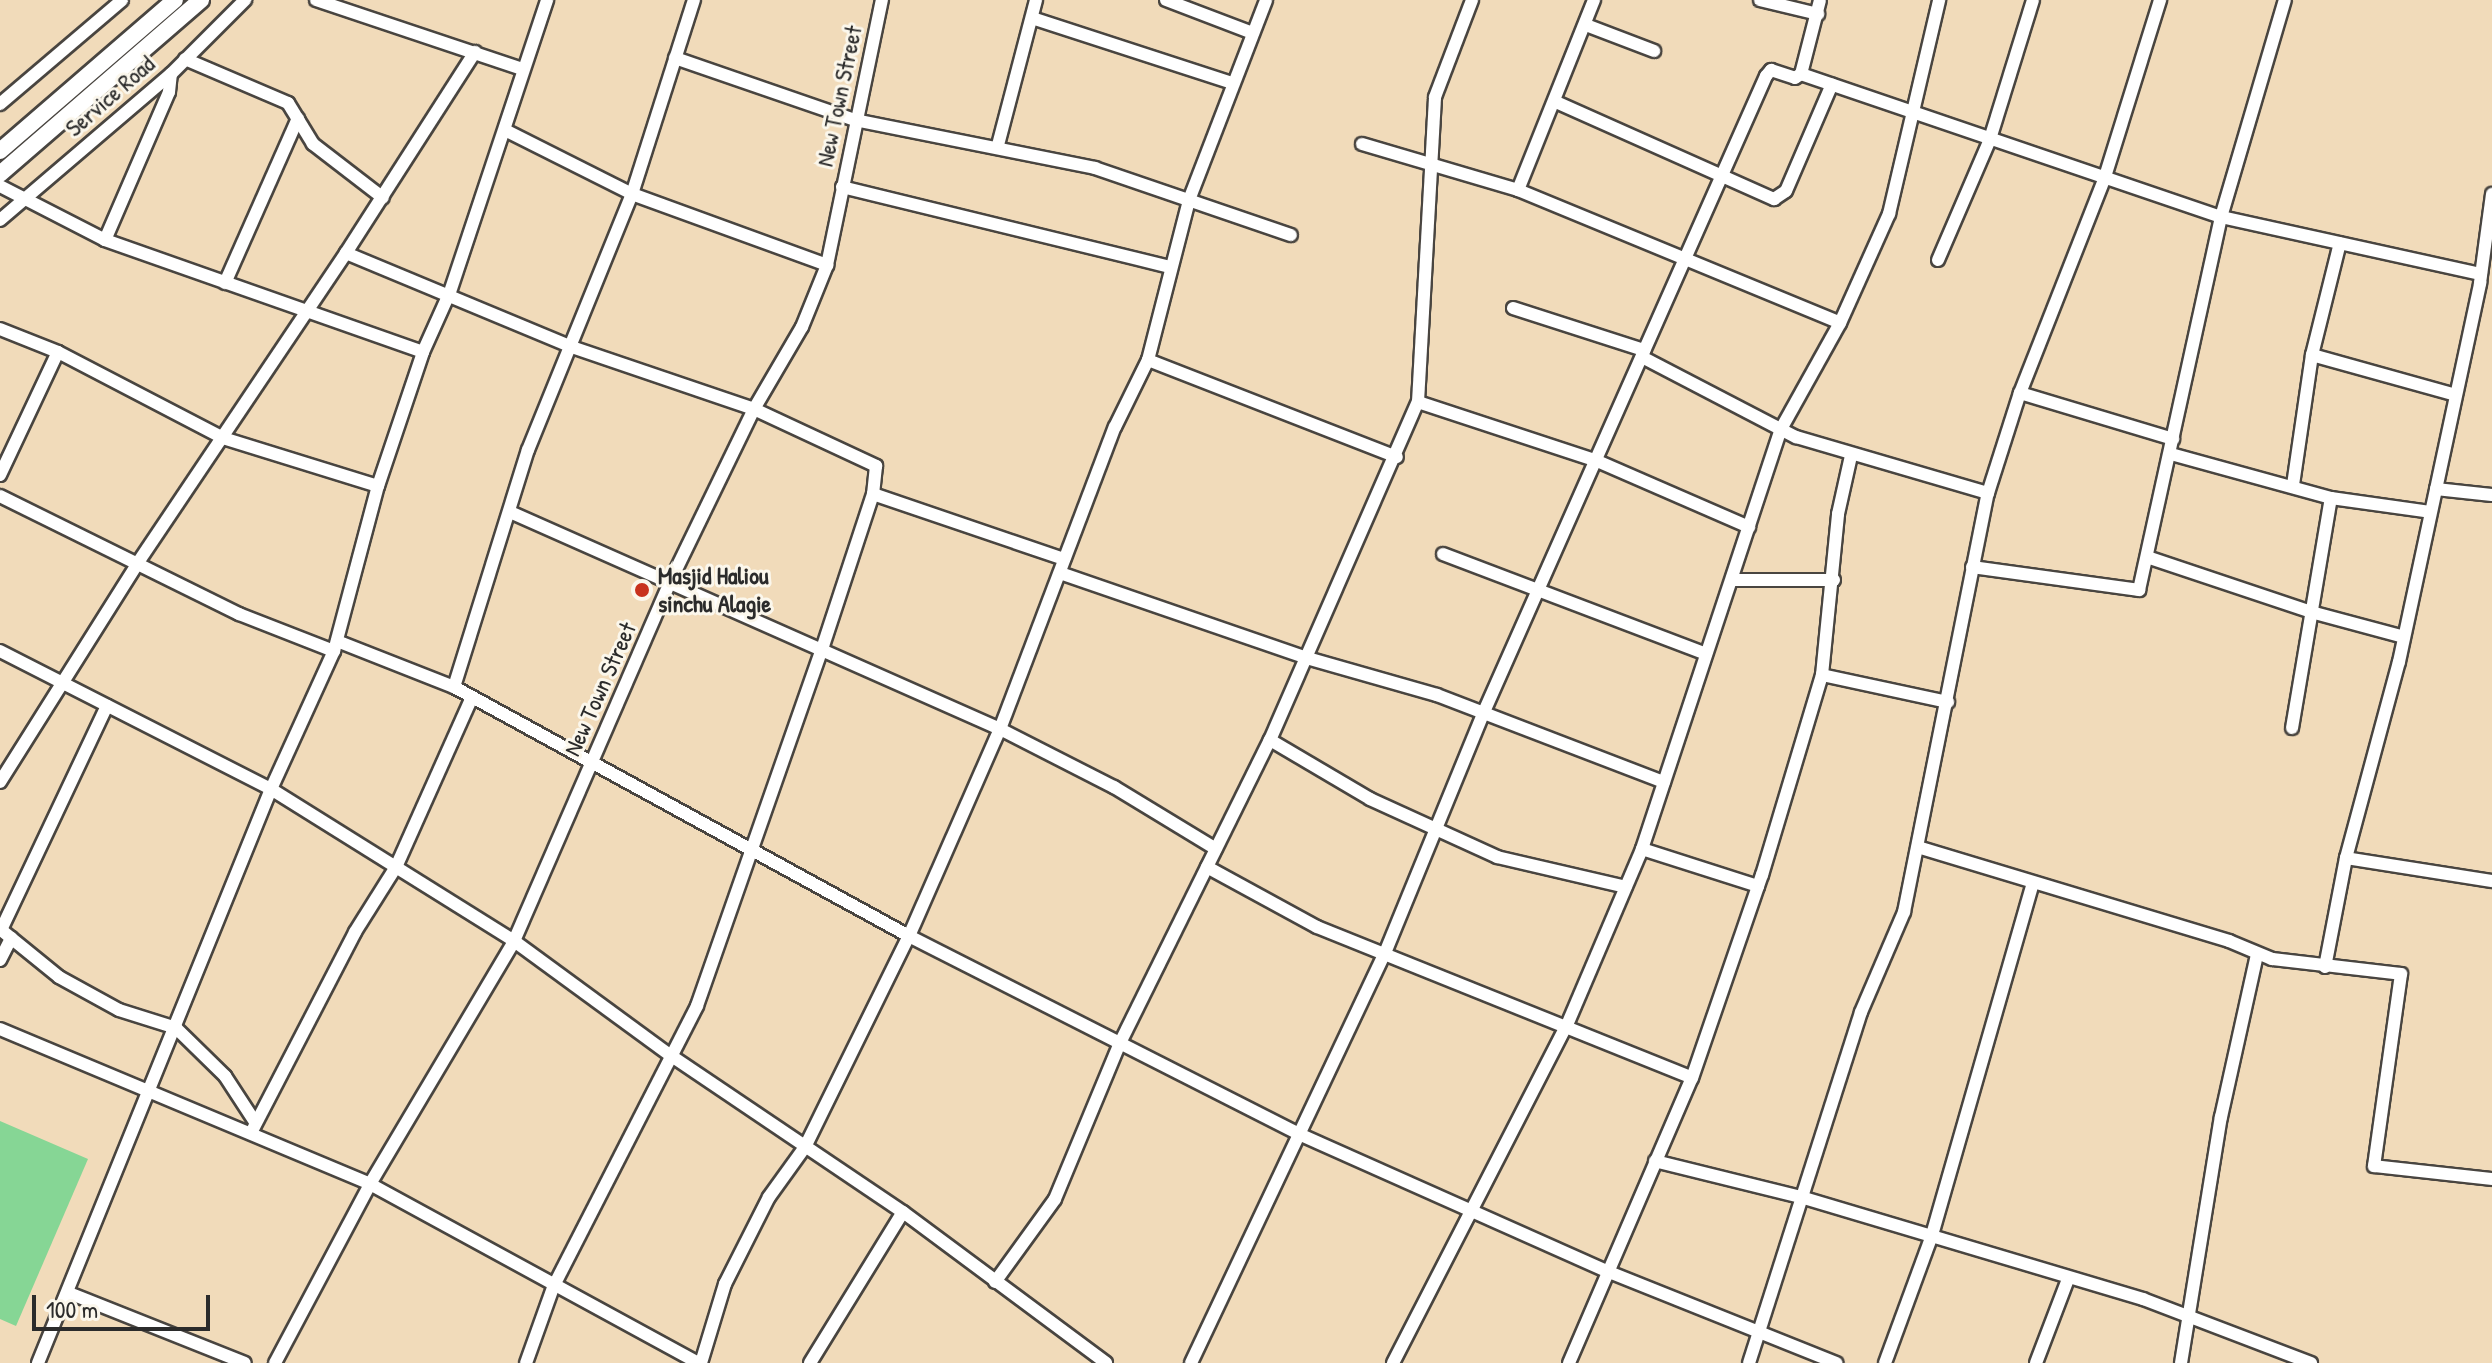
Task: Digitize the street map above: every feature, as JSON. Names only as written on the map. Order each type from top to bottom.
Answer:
[{"type":"main road","points":[[0,151],[175,0]]},
{"type":"main road","points":[[0,174],[201,0]]},
{"type":"street","points":[[0,104],[122,0]]},
{"type":"street","name":"Service Road","points":[[0,220],[171,74],[245,0]]},
{"type":"street","points":[[316,0],[522,69]]},
{"type":"street","points":[[38,1363],[152,1089],[271,789],[335,646],[378,486],[423,352],[450,292],[547,0]]},
{"type":"street","points":[[454,687],[510,512],[569,346],[632,194],[694,0]]},
{"type":"street","name":"New Town Street","points":[[275,1363],[370,1184],[514,941],[671,580],[754,409],[802,327],[827,265],[882,0]]},
{"type":"street","points":[[998,145],[1036,0]]},
{"type":"street","points":[[1166,0],[1253,33]]},
{"type":"street","points":[[0,1029],[253,1128],[370,1184],[699,1363],[725,1284],[769,1197],[805,1147],[909,936],[1000,729],[1115,427],[1148,360],[1169,267],[1189,200],[1266,0]]},
{"type":"street","points":[[995,1282],[1055,1199],[1119,1045],[1270,740],[1397,457],[1418,402],[1435,97],[1472,0]]},
{"type":"street","points":[[1518,190],[1556,102],[1594,0]]},
{"type":"street","points":[[1760,0],[1818,14]]},
{"type":"street","points":[[1191,1363],[1385,953],[1433,829],[1721,177],[1771,70],[1795,78],[1801,74],[1820,0]]},
{"type":"street","points":[[1393,1363],[1567,1025],[1642,849],[1781,429],[1840,323],[1889,214],[1916,112],[1939,0]]},
{"type":"street","points":[[1938,260],[1990,139],[2033,0]]},
{"type":"street","points":[[1749,1363],[1861,1012],[1904,912],[1921,848],[1988,493],[2020,393],[2104,180],[2160,0]]},
{"type":"street","points":[[1972,567],[2139,590],[2221,217],[2285,0]]},
{"type":"street","points":[[1032,18],[1232,83]]},
{"type":"street","points":[[1586,25],[1654,51]]},
{"type":"street","points":[[0,782],[139,561],[383,198],[475,52]]},
{"type":"street","points":[[675,58],[855,120],[998,145],[1095,168],[1291,235]]},
{"type":"street","points":[[185,59],[288,103],[313,144],[383,198]]},
{"type":"street","points":[[105,240],[169,92],[171,74]]},
{"type":"street","points":[[1801,74],[2104,180],[2221,217],[2481,274]]},
{"type":"street","points":[[1556,102],[1774,199],[1783,196],[1832,84]]},
{"type":"street","points":[[225,283],[298,118]]},
{"type":"street","points":[[505,130],[632,194],[827,265]]},
{"type":"street","points":[[1362,144],[1518,190],[1684,263],[1840,323]]},
{"type":"street","points":[[0,186],[105,240],[423,352]]},
{"type":"street","points":[[842,187],[1169,267]]},
{"type":"street","points":[[2325,967],[2346,858],[2404,637],[2436,489],[2481,274],[2492,194]]},
{"type":"street","points":[[2293,485],[2312,355],[2340,243]]},
{"type":"street","points":[[346,253],[450,292],[569,346],[754,409],[876,466],[873,494],[823,646],[697,1006],[554,1285],[526,1363]]},
{"type":"street","points":[[2477,294],[2492,296]]},
{"type":"street","points":[[1513,308],[1643,354],[1781,429],[1851,456],[1988,493]]},
{"type":"street","points":[[0,329],[58,352],[223,438],[378,486]]},
{"type":"street","points":[[0,475],[58,352]]},
{"type":"street","points":[[2312,355],[2456,395]]},
{"type":"street","points":[[1148,360],[1397,457]]},
{"type":"street","points":[[2020,393],[2173,439]]},
{"type":"street","points":[[1418,402],[1597,461],[1749,527]]},
{"type":"street","points":[[2171,454],[2293,485],[2331,498],[2430,512]]},
{"type":"street","points":[[1569,1363],[1692,1078],[1758,886],[1822,675],[1834,580],[1838,514],[1851,456]]},
{"type":"street","points":[[2436,489],[2492,495]]},
{"type":"street","points":[[873,494],[1064,559]]},
{"type":"street","points":[[0,496],[139,561],[239,614],[454,687],[593,758],[753,851],[909,936],[1301,1135],[1609,1272],[1837,1363]]},
{"type":"street","points":[[2292,728],[2331,498]]},
{"type":"street","points":[[510,512],[823,646],[1000,729],[1114,787],[1216,849]]},
{"type":"street","points":[[1443,554],[1539,594],[1706,654]]},
{"type":"street","points":[[2147,557],[2311,612],[2404,637]]},
{"type":"street","points":[[1060,573],[1307,658],[1437,695],[1664,782]]},
{"type":"street","points":[[1733,580],[1834,580]]},
{"type":"street","points":[[0,651],[271,789],[514,941],[670,1055],[903,1212],[1106,1363]]},
{"type":"street","points":[[1822,675],[1948,702]]},
{"type":"street","points":[[253,1128],[355,932],[396,867],[472,697]]},
{"type":"street","points":[[0,960],[4,932],[107,706]]},
{"type":"street","points":[[1270,740],[1433,829],[1497,857],[1626,887]]},
{"type":"street","points":[[1921,848],[2257,954],[2325,967],[2394,972],[2403,980],[2374,1166],[2492,1179]]},
{"type":"street","points":[[1642,849],[1758,886]]},
{"type":"street","points":[[2346,858],[2492,881]]},
{"type":"street","points":[[1207,867],[1317,927],[1567,1025],[1692,1078]]},
{"type":"street","points":[[1885,1363],[1932,1235],[2033,883]]},
{"type":"street","points":[[4,932],[59,977],[119,1010],[176,1028],[225,1076],[253,1128]]},
{"type":"street","points":[[2181,1363],[2221,1117],[2257,954]]},
{"type":"street","points":[[1655,1161],[1804,1198],[1932,1235],[2190,1315],[2311,1363]]},
{"type":"street","points":[[810,1363],[903,1212]]},
{"type":"street","points":[[2036,1363],[2068,1279]]},
{"type":"street","points":[[69,1293],[245,1363]]},
{"type":"green space","points":[[0,1121],[88,1159],[16,1326],[0,1319]]},
{"type":"place","name":"Masjid Haliou sinchu Alagie","points":[[642,590]]}]
